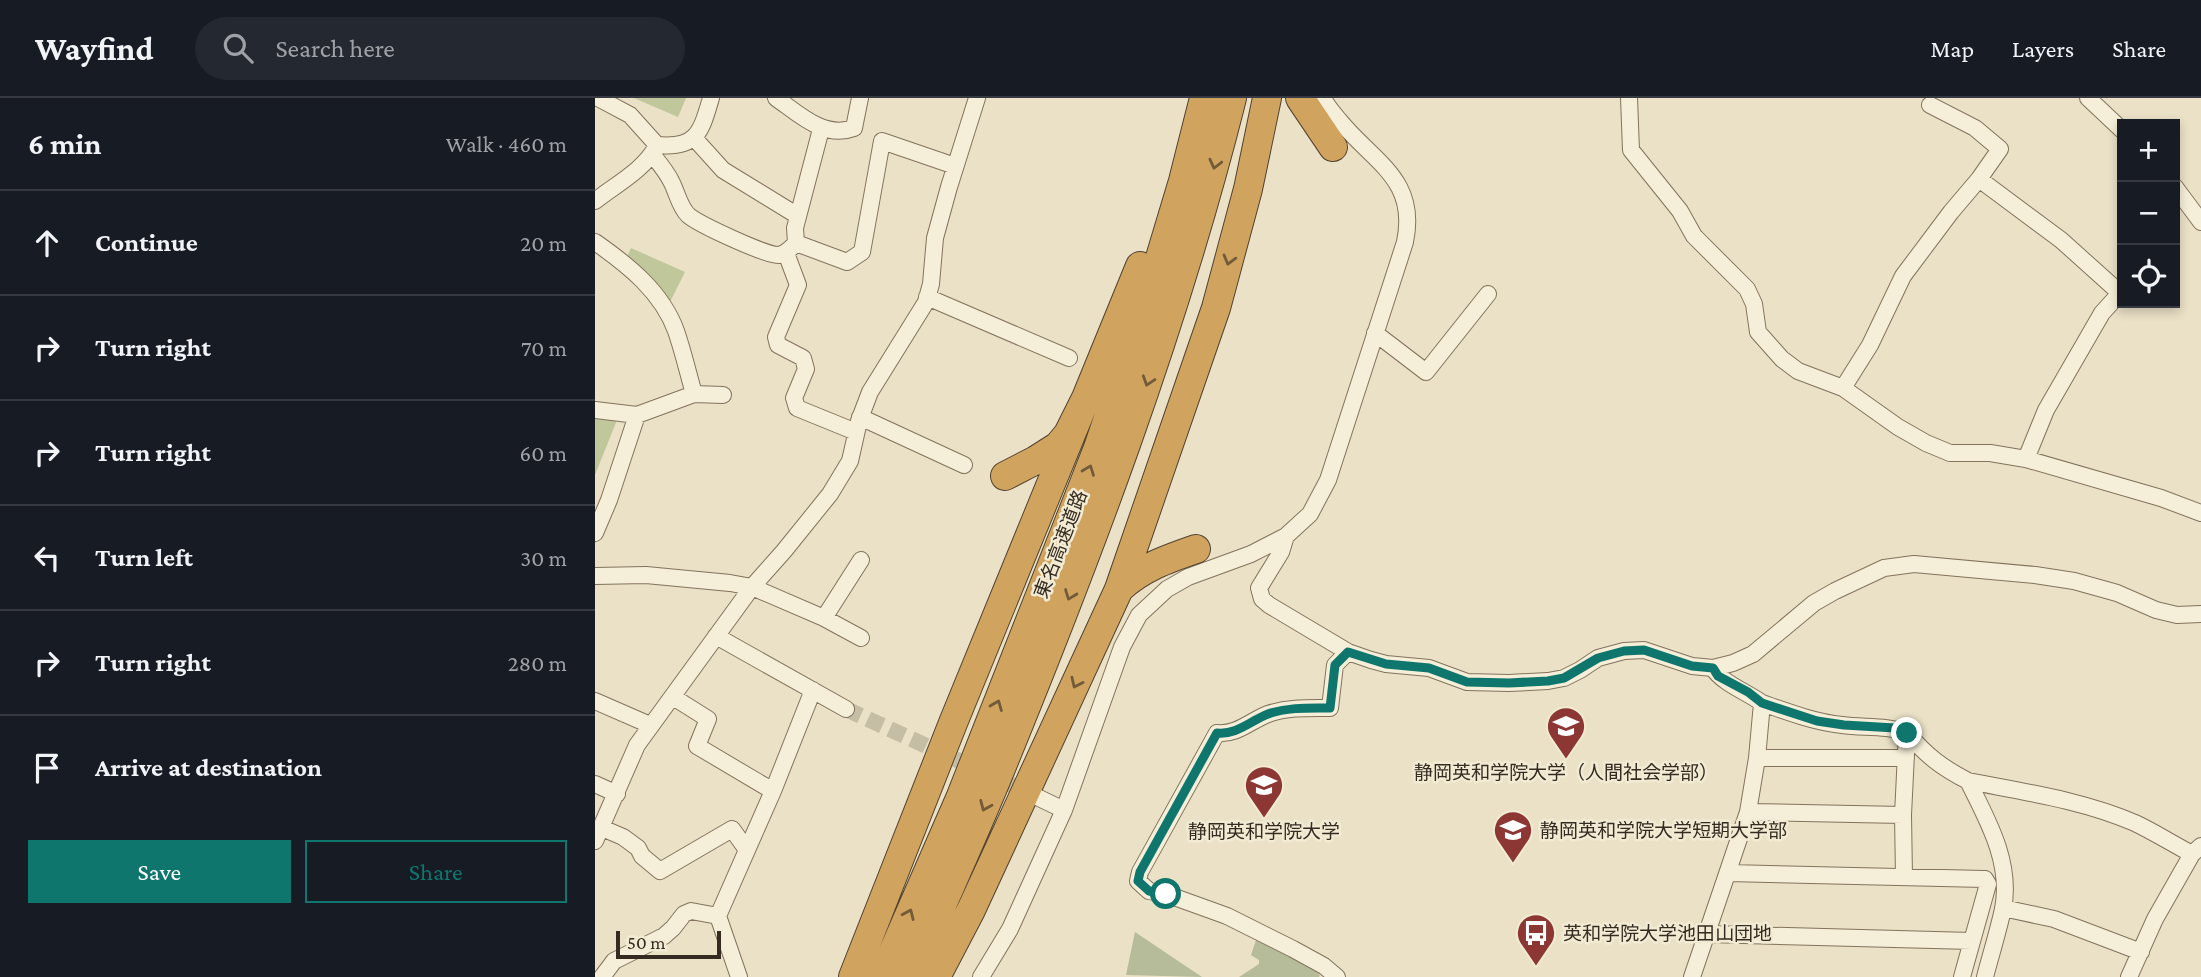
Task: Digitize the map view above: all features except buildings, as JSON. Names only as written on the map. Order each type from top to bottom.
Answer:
[{"type":"highway","points":[[853,977],[953,723],[1124,307],[1203,98]]},
{"type":"highway","name":"東名高速道路","points":[[882,977],[961,796],[1098,448],[1148,298],[1183,181],[1203,98]]},
{"type":"highway","name":"東名高速道路","points":[[911,977],[994,785],[1123,455],[1209,187],[1232,98]]},
{"type":"highway","points":[[936,977],[971,910],[1119,589],[1216,308],[1248,190],[1266,98]]},
{"type":"highway","points":[[1300,98],[1333,148]]},
{"type":"highway","points":[[1005,476],[1058,446],[1068,434],[1086,397]]},
{"type":"highway","points":[[1119,589],[1148,567],[1196,549]]},
{"type":"street","points":[[598,98],[630,115],[655,150],[682,207],[689,215],[705,225],[778,255],[791,248],[847,262],[862,252],[882,141],[955,166]]},
{"type":"street","points":[[595,201],[639,168],[655,150],[695,139],[703,128],[711,98]]},
{"type":"street","points":[[776,98],[821,129],[849,130],[854,128],[860,98]]},
{"type":"street","points":[[747,850],[731,829],[660,871],[623,837],[599,834],[630,758],[650,725],[752,587],[830,494],[849,461],[858,424],[870,392],[927,297],[931,284],[935,238],[977,98]]},
{"type":"street","points":[[981,977],[1010,929],[1064,810],[1122,647],[1139,615],[1167,589],[1188,577],[1251,554],[1286,536],[1310,514],[1328,480],[1405,242],[1408,225],[1405,200],[1395,179],[1349,133],[1323,98]]},
{"type":"street","points":[[1629,98],[1631,150],[1680,211],[1694,236],[1747,289],[1754,304],[1758,332],[1782,359],[1798,370],[1843,388],[1898,427],[1950,453],[1990,453],[2026,459],[2161,498],[2201,513]]},
{"type":"street","points":[[2088,98],[2117,125]]},
{"type":"street","points":[[1843,388],[1870,345],[1903,276],[2000,149],[1975,128],[1930,105]]},
{"type":"street","points":[[821,129],[791,248],[798,285],[776,337],[778,345],[803,358],[806,369],[794,398],[797,408],[858,424],[964,465]]},
{"type":"street","points":[[695,139],[723,170],[798,216]]},
{"type":"street","points":[[1979,179],[2061,240],[2117,289]]},
{"type":"street","points":[[2180,194],[2201,222]]},
{"type":"street","points":[[595,242],[639,276],[660,301],[675,329],[694,394]]},
{"type":"street","points":[[1375,333],[1426,372],[1488,294]]},
{"type":"street","points":[[2026,459],[2046,410],[2102,313],[2117,296]]},
{"type":"street","points":[[927,297],[1069,358]]},
{"type":"street","points":[[595,410],[637,415],[694,394],[723,395]]},
{"type":"street","points":[[595,533],[609,500],[637,415]]},
{"type":"street","points":[[1286,536],[1281,552],[1259,588],[1262,599],[1348,652],[1386,664],[1429,668],[1467,682],[1509,683],[1564,678],[1598,658],[1624,651],[1644,650],[1692,666],[1713,668],[1733,663],[1753,654],[1814,603],[1855,580],[1884,568],[1914,565],[2074,581],[2117,593],[2155,610],[2177,615],[2201,614]]},
{"type":"street","points":[[824,618],[862,560]]},
{"type":"street","points":[[595,576],[646,575],[752,587],[824,618],[861,638]]},
{"type":"street","points":[[716,636],[846,709]]},
{"type":"street","points":[[1338,977],[1324,966],[1227,916],[1166,894],[1149,891],[1138,881],[1140,872],[1217,733],[1229,734],[1269,714],[1294,708],[1330,708],[1335,665],[1348,652]]},
{"type":"street","points":[[1713,668],[1718,676],[1762,703],[1817,721],[1895,728],[1907,733],[1926,754],[1946,770],[1969,781],[2092,808],[2135,823],[2196,850],[2155,919],[2133,975]]},
{"type":"street","points":[[739,977],[718,916],[773,791],[813,690]]},
{"type":"street","points":[[673,697],[708,719],[697,746],[773,791]]},
{"type":"street","points":[[595,701],[650,725]]},
{"type":"street","points":[[1692,977],[1748,812],[1762,703]]},
{"type":"street","points":[[1904,877],[1903,815],[1907,733]]},
{"type":"street","points":[[1757,758],[1906,758]]},
{"type":"street","points":[[1969,781],[1992,829],[2004,875],[2003,908],[1985,977]]},
{"type":"street","points":[[595,784],[617,794]]},
{"type":"street","points":[[1037,797],[1064,810]]},
{"type":"street","points":[[1748,812],[1903,815]]},
{"type":"street","points":[[1728,873],[1985,879],[1988,884],[1962,977]]},
{"type":"street","points":[[2003,908],[2054,919],[2141,952]]},
{"type":"street","points":[[602,977],[614,961],[664,936],[684,914],[691,911],[718,916]]},
{"type":"street","points":[[1707,934],[1972,941]]},
{"type":"green space","points":[[634,98],[686,98],[678,117]]},
{"type":"green space","points":[[631,248],[685,272],[669,304],[627,257]]},
{"type":"green space","points":[[595,417],[617,420],[595,475]]},
{"type":"green space","points":[[1135,932],[1202,977],[1126,975]]},
{"type":"green space","points":[[1257,937],[1311,966],[1319,977],[1239,977],[1259,964],[1259,960],[1251,955]]},
{"type":"tunnel","points":[[846,709],[1031,794]]},
{"type":"place","name":"静岡英和学院大学（人間社会学部）","points":[[1566,760]]},
{"type":"place","name":"静岡英和学院大学","points":[[1264,819]]},
{"type":"place","name":"静岡英和学院大学短期大学部","points":[[1513,864]]},
{"type":"place","name":"英和学院大学池田山団地","points":[[1536,967]]},
{"type":"route","points":[[1166,894],[1149,891],[1138,881],[1140,872],[1217,733],[1229,734],[1269,714],[1294,708],[1330,708],[1335,665],[1348,652],[1386,664],[1429,668],[1467,682],[1509,683],[1564,678],[1598,658],[1624,651],[1644,650],[1692,666],[1713,668],[1718,676],[1762,703],[1817,721],[1895,728],[1907,733]]}]
